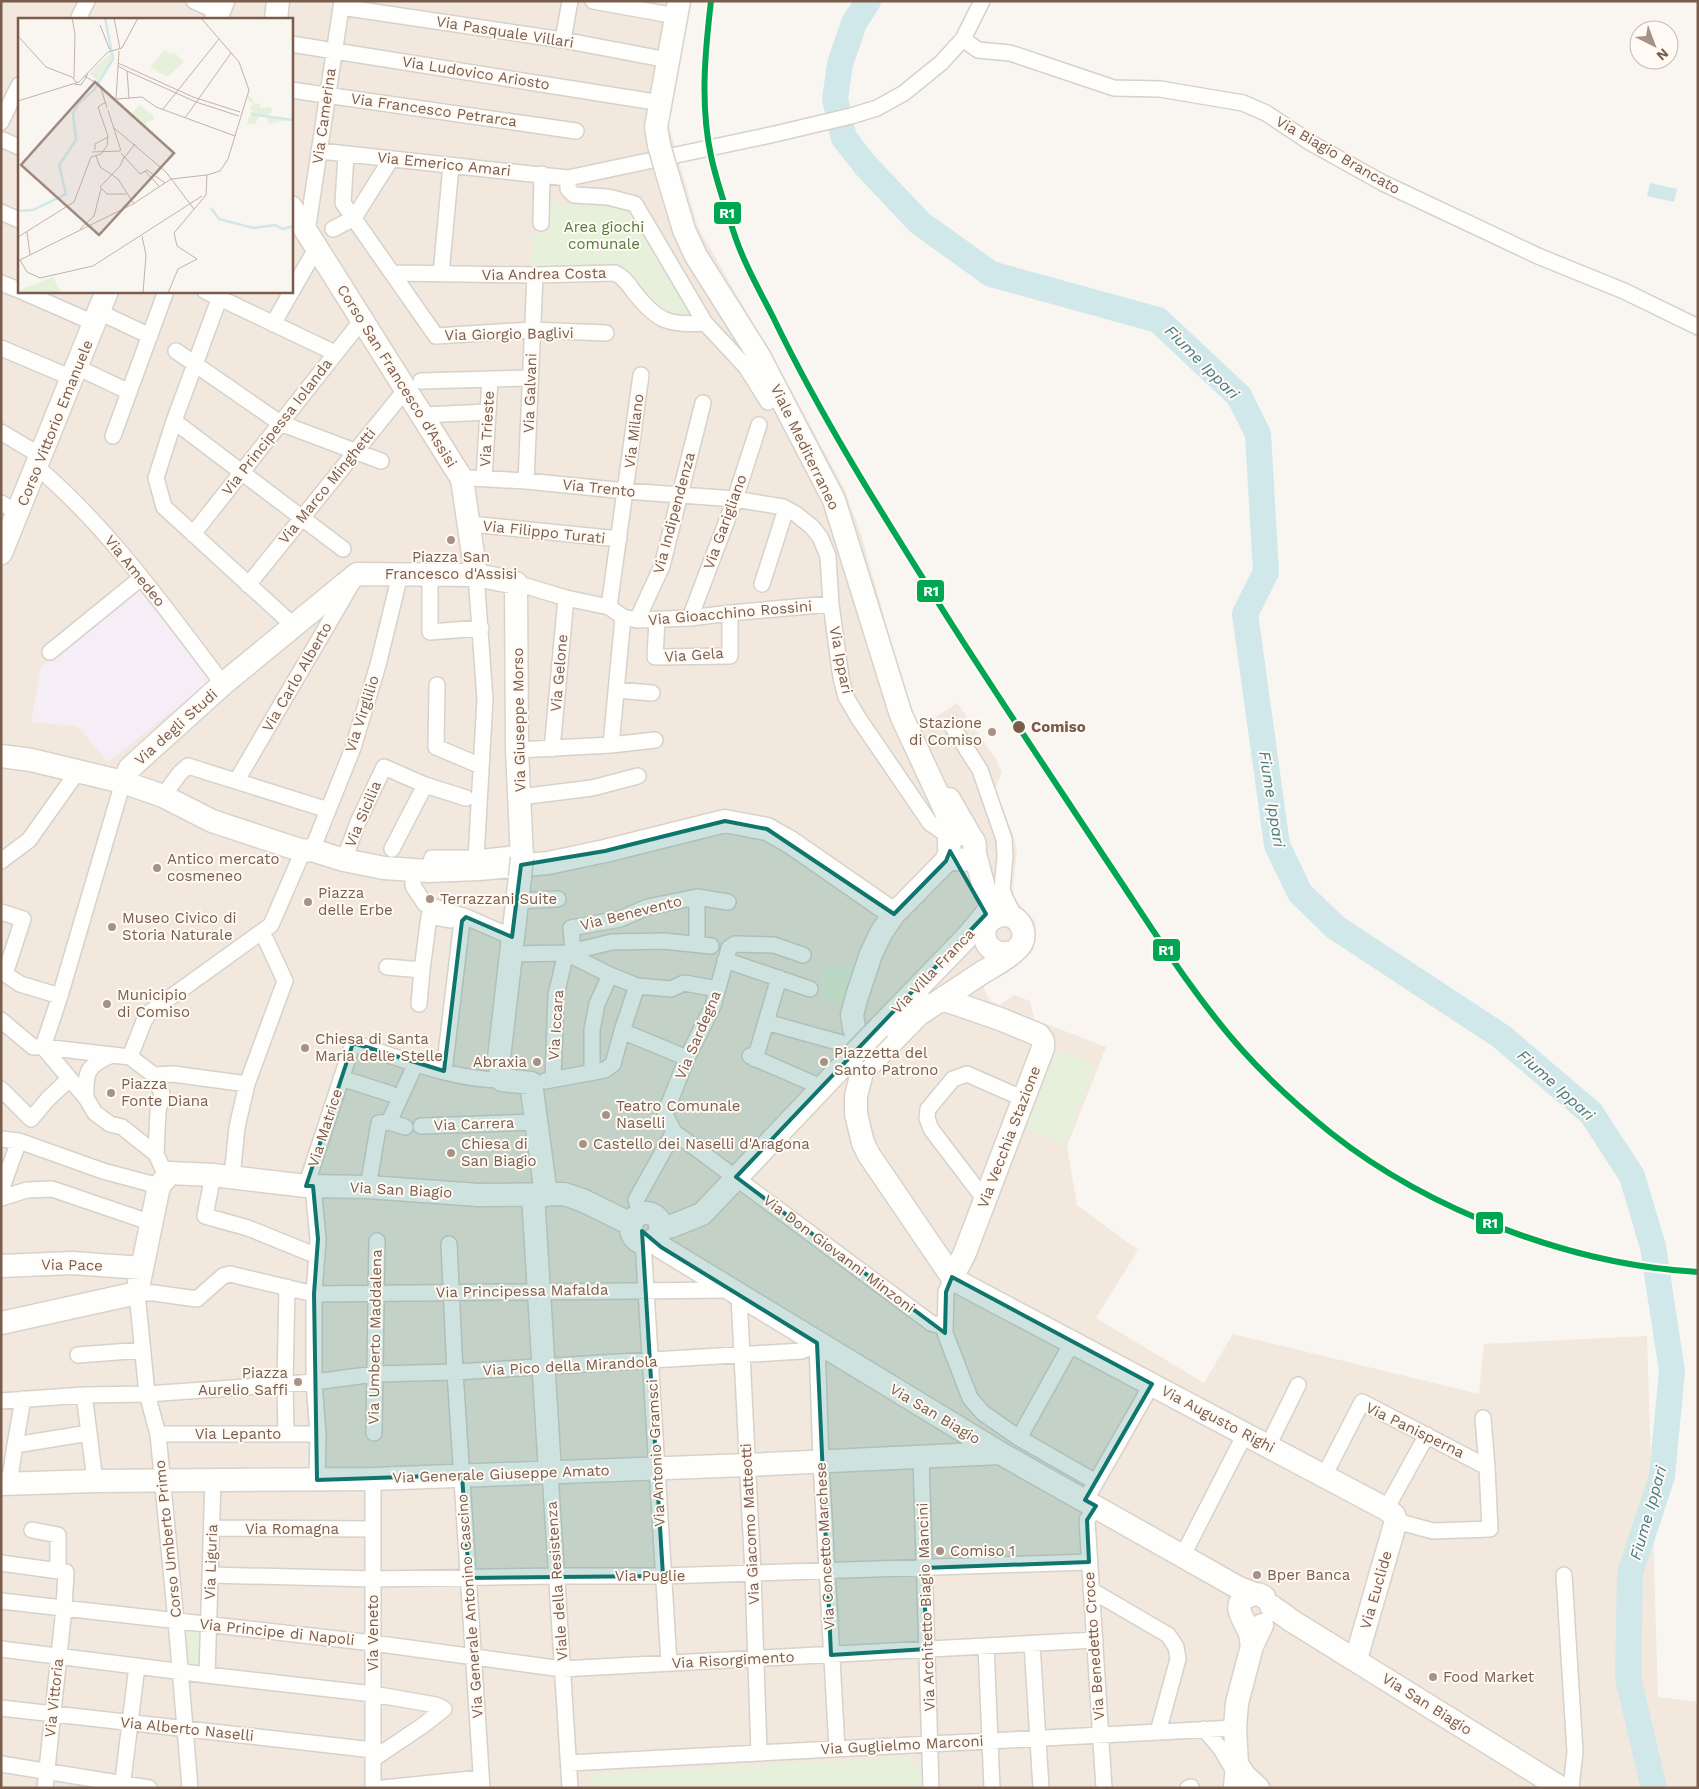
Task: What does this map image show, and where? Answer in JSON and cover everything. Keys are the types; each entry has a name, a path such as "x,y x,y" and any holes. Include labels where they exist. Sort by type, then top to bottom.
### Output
{"street":[{"path":"78,18 87,1"},
{"path":"194,1 219,11"},
{"path":"276,18 278,1"},
{"path":"564,40 570,1"},
{"path":"593,1 678,8"},
{"path":"768,402 752,362 705,323 635,204 608,197 574,195 568,189 568,178 775,134 877,108 904,93 941,63 963,39 982,1"},
{"name":"Via Pasquale Villari","path":"342,4 564,40 668,60"},
{"name":"Via Camerina","path":"312,240 320,152 342,4"},
{"name":"Viale Mediterraneo","path":"678,8 656,127 662,156 684,230 752,362 834,500 892,690 908,732 927,770"},
{"name":"Via Biagio Brancato","path":"963,39 978,50 1010,53 1114,88 1160,89 1243,103 1266,113 1311,143 1384,184 1538,256 1624,291 1698,327"},
{"name":"Via Ludovico Ariosto","path":"292,44 661,103"},
{"path":"1,122 18,90"},
{"name":"Via Francesco Petrarca","path":"292,90 576,131"},
{"path":"3,140 18,147"},
{"name":"Via Emerico Amari","path":"320,152 568,178"},
{"name":"Via Giorgio Baglivi","path":"346,154 343,203 436,336 532,330 606,333"},
{"path":"333,229 354,218 391,159"},
{"path":"441,274 451,166"},
{"path":"541,223 542,174"},
{"name":"Corso San Francesco d'Assisi","path":"292,209 362,320 414,385 423,415 473,479 470,524 475,573"},
{"path":"1,212 18,220"},
{"path":"292,282 312,240"},
{"name":"Via Andrea Costa","path":"393,273 535,275 615,273 622,276 648,309 656,315 670,322 683,325 705,323"},
{"name":"Via Galvani","path":"526,481 535,275"},
{"path":"1,283 18,290"},
{"path":"25,292 100,309 150,336"},
{"path":"113,436 166,292"},
{"path":"272,324 287,292"},
{"path":"294,626 164,507 156,478 195,364 215,293 272,324 335,353"},
{"name":"Corso Vittorio Emanuele","path":"1,553 10,508 39,461 100,309"},
{"name":"Via Principessa Iolanda","path":"193,534 362,320"},
{"path":"1,348 129,392"},
{"path":"176,351 280,423 381,461"},
{"name":"Via Milano","path":"610,607 641,375"},
{"path":"414,385 530,378"},
{"name":"Via Trieste","path":"473,479 488,412 490,379"},
{"name":"Via Marco Minghetti","path":"248,585 355,451 414,385"},
{"name":"Via Indipendenza","path":"611,745 616,690 630,619 662,566 703,403"},
{"path":"423,415 488,412"},
{"path":"174,421 343,549"},
{"name":"Via Garigliano","path":"690,618 735,499 759,425"},
{"name":"Via Amedeo","path":"1,432 39,461 90,515 223,684"},
{"name":"Via Trento","path":"473,479 526,481 735,499"},
{"name":"Via Ippari","path":"735,499 783,507 812,527 820,536 828,556 831,604 841,678 846,697 859,719 953,838 996,917 1021,924 1024,932 1023,940 1019,947 1012,952"},
{"path":"762,584 786,509"},
{"name":"Via Filippo Turati","path":"470,524 619,539"},
{"path":"357,574 430,576 475,573 566,598 610,607 630,619"},
{"path":"475,573 481,628 485,699 476,858"},
{"name":"Via degli Studi","path":"38,1047 58,1001 123,782 130,768 223,684 357,574"},
{"name":"Via Carlo Alberto","path":"237,780 357,574"},
{"name":"Via Virglilio","path":"308,850 328,810 356,739 378,664 400,575"},
{"path":"430,576 430,632 481,628"},
{"path":"50,652 141,578"},
{"name":"Via Giuseppe Morso","path":"501,1074 499,1058 521,863 517,750 516,583"},
{"name":"Via Gelone","path":"552,749 566,598"},
{"name":"Via Gioacchino Rossini","path":"630,619 690,618 831,604"},
{"name":"Via Gela","path":"656,620 655,658 730,656 730,613"},
{"path":"437,685 436,747 481,766"},
{"path":"616,690 652,693"},
{"path":"918,1015 984,953 996,917 1005,856 1004,839 980,770 952,726"},
{"path":"517,750 611,745 655,740"},
{"path":"1,756 31,760 123,782 162,796 212,820 308,850 384,868 421,871 479,869 548,863 725,822 767,829 894,914"},
{"path":"162,796 188,766 328,810"},
{"name":"Via Sicilia","path":"344,860 358,822 384,767 425,785 466,798"},
{"path":"927,770 953,838"},
{"path":"766,1022 857,1055 863,1055 854,1028 852,1015 871,954 881,933 894,914 946,861 953,838 952,802 927,770"},
{"path":"1,861 29,840 78,771"},
{"path":"520,797 592,788 638,776"},
{"path":"392,849 425,785"},
{"path":"130,1057 141,1028 150,1012 175,992 271,925 308,850"},
{"path":"521,863 476,858 432,858 421,871 413,886 425,904 464,919 511,945 570,952 612,942 664,941 717,949 779,978 810,989"},
{"path":"697,897 728,902"},
{"name":"Via Benevento","path":"570,952 571,928 620,919 648,907 697,897 717,949"},
{"path":"517,901 558,899"},
{"path":"1,912 23,919 3,973 20,984 58,1001"},
{"path":"419,1004 428,916 464,919"},
{"path":"996,917 999,954 1012,952"},
{"name":"Via Villa Franca","path":"857,1055 879,1028 967,937 996,917"},
{"path":"444,1071 464,919"},
{"path":"266,940 285,981 247,1084 237,1127 222,1176 205,1216 248,1228 317,1256"},
{"path":"717,949 735,944 774,945 803,955"},
{"name":"Via Sardegna","path":"674,1132 665,1114 687,1058 713,1006 718,989 717,949"},
{"path":"570,952 610,976 637,986 670,989 684,983 718,989"},
{"name":"Via Iccara","path":"553,1074 556,995 570,952"},
{"path":"646,1229 672,1226 702,1214 821,1087 857,1055 1012,952"},
{"path":"387,967 422,970"},
{"path":"980,974 975,994 985,1008 1000,1019"},
{"path":"596,1068 592,1030 597,1004 610,976"},
{"path":"779,978 753,1057 821,1087"},
{"path":"389,1122 416,1063 479,1078 501,1074 531,1084 553,1074 613,1064 637,986"},
{"path":"942,999 1000,1019"},
{"name":"Via Vecchia Stazione","path":"952,1276 964,1255 1044,1048 1043,1041 1039,1035 1000,1019"},
{"path":"1,1020 38,1047 86,1098 95,1113 110,1124 122,1127 156,1154"},
{"path":"622,1031 687,1058"},
{"name":"Via Matrice","path":"310,1186 341,1078 354,1043 416,1063"},
{"path":"1,1323 137,1293 163,1181 156,1154 158,1111 162,1094 154,1075 130,1057 38,1047"},
{"path":"86,1098 85,1079 90,1067 99,1060 112,1055"},
{"path":"857,1055 856,1114 863,1143 869,1155 952,1276 946,1292 945,1334 970,1398 983,1413 1019,1438 1092,1496"},
{"path":"154,1075 173,1074 247,1084"},
{"path":"985,1200 931,1130 927,1118 928,1109 953,1079 967,1074 1024,1099"},
{"path":"341,1078 391,1094"},
{"path":"1,1089 31,1119 69,1079"},
{"name":"Viale della Resistenza","path":"531,1084 532,1122 540,1195 539,1291 543,1367 570,1788"},
{"path":"368,1187 379,1122 389,1122 405,1127"},
{"name":"Via Carrera","path":"421,1126 532,1122"},
{"path":"674,1132 736,1177"},
{"name":"Via Antonio Gramsci","path":"669,1663 646,1289 646,1229 636,1200 674,1132"},
{"path":"1,1139 19,1141 102,1171 163,1181"},
{"path":"1,1190 19,1141"},
{"name":"Via San Biagio","path":"163,1181 170,1173 179,1172 310,1186 368,1187 479,1195 564,1194 582,1200 646,1229 661,1247 1000,1453 1092,1496 1183,1555 1239,1588 1257,1613 1292,1621 1561,1788"},
{"name":"Via Don Giovanni Minzoni","path":"736,1177 931,1322 937,1325 945,1321"},
{"path":"310,1186 318,1240 314,1294 318,1381 317,1480"},
{"path":"1,1198 27,1190 52,1189 152,1223"},
{"name":"Via Umberto Maddalena","path":"374,1433 377,1241"},
{"name":"Via Generale Antonino Cascino","path":"448,1244 454,1372 482,1783"},
{"name":"Via Pace","path":"1,1266 72,1263 142,1268"},
{"name":"Via Principessa Mafalda","path":"137,1293 154,1293 197,1299 223,1276 230,1274 314,1294 646,1289 735,1293"},
{"name":"Via Augusto Righi","path":"952,1276 962,1284 1324,1476 1391,1515 1433,1531 1490,1529 1487,1467"},
{"path":"286,1434 280,1384 287,1287"},
{"name":"Corso Umberto Primo","path":"137,1293 147,1394 158,1434 190,1788"},
{"name":"Via Giacomo Matteotti","path":"735,1293 742,1354 753,1574 759,1753"},
{"path":"1019,1438 1073,1342"},
{"name":"Via Pico della Mirandola","path":"1,1401 84,1395 147,1394 318,1381 375,1374 651,1362 802,1351 817,1343"},
{"name":"Via Concetto Marchese","path":"817,1343 826,1571 837,1749"},
{"path":"78,1355 143,1350"},
{"name":"Via Benedetto Croce","path":"1104,1788 1087,1520 1092,1496 1152,1384"},
{"path":"1268,1446 1298,1385"},
{"path":"84,1395 95,1480"},
{"path":"5,1484 15,1445 23,1400"},
{"name":"Via Panisperna","path":"1324,1476 1362,1402 1487,1467"},
{"path":"1483,1418 1487,1467"},
{"path":"926,1456 939,1448 945,1436 946,1420"},
{"path":"15,1445 88,1433"},
{"name":"Via Lepanto","path":"158,1434 318,1434"},
{"path":"1183,1555 1245,1434"},
{"name":"Via Euclide","path":"1356,1659 1391,1515 1427,1435"},
{"name":"Via Generale Giuseppe Amato","path":"5,1484 95,1480 373,1479 657,1469 1000,1453"},
{"name":"Via Architetto Biagio Mancini","path":"926,1456 923,1568 931,1788"},
{"name":"Via Veneto","path":"373,1479 373,1788"},
{"name":"Via Liguria","path":"207,1675 213,1480"},
{"name":"Via Romagna","path":"212,1528 373,1529"},
{"path":"1,1563 58,1571 58,1534 32,1530"},
{"name":"Via Puglie","path":"210,1575 373,1579 663,1576 1089,1562"},
{"name":"Via Vittoria","path":"45,1788 64,1608 66,1572 58,1571"},
{"path":"1564,1575 1575,1752 1571,1788"},
{"path":"1091,1590 1168,1635 1176,1647 1178,1659 1158,1732"},
{"name":"Via Principe di Napoli","path":"1,1601 373,1643"},
{"path":"1238,1778 1235,1728 1237,1703 1252,1646 1257,1613"},
{"name":"Via Risorgimento","path":"373,1643 562,1669 1095,1640"},
{"path":"1032,1644 1041,1788"},
{"path":"986,1646 992,1788"},
{"path":"1,1649 374,1694 436,1705 444,1709 422,1726 373,1754"},
{"path":"122,1786 137,1666"},
{"name":"Via Alberto Naselli","path":"1,1708 184,1729 373,1754"},
{"name":"Via Guglielmo Marconi","path":"569,1763 1235,1728"},
{"path":"1204,1729 1221,1749 1238,1778"},
{"path":"1,1764 46,1772 80,1782 149,1788"},
{"path":"1238,1778 1245,1776 1258,1788"},
{"path":"383,1788 482,1783"}],"highlighted area":[{"path":"725,821 767,829 894,914 946,861 950,851 986,914 736,1177 945,1333 946,1292 952,1277 1152,1384 1085,1500 1096,1506 1087,1520 1089,1562 923,1568 927,1649 831,1655 817,1343 661,1247 642,1231 663,1576 469,1578 462,1475 317,1480 314,1294 318,1239 313,1186 306,1186 353,1043 444,1071 462,921 466,917 512,937 521,865 605,851"}],"shaded area":[{"path":"1,1 688,1 668,123 698,227 793,393 845,490 861,534 906,695 919,728 957,703 996,759 1002,772 995,791 1012,832 1017,850 1013,886 1014,896 1034,920 1036,930 1032,952 1026,958 988,981 984,987 986,994 991,1001 999,1005 1014,995 1030,1001 1034,1019 1106,1047 1067,1146 1077,1205 1138,1250 1096,1318 1204,1383 1233,1334 1479,1394 1484,1344 1647,1336 1658,1697 1698,1702 1698,1788 1,1788"},
{"path":"139,590 211,681 108,762 77,726 31,722 41,667"}],"green space":[{"name":"Area giochi comunale","path":"550,202 574,205 606,204 631,210 688,307 687,314 675,319 653,304 625,270 615,267 530,266 532,236 550,230"},
{"path":"859,964 847,1006 822,998 821,967"},
{"path":"1057,1050 1095,1065 1065,1144 1026,1129"},
{"path":"183,1629 203,1631 202,1668 186,1665"},
{"path":"908,1757 923,1772 924,1788 598,1788 588,1774"}],"water":[{"path":"1650,183 1677,189 1674,202 1647,196"}],"waterway":[{"name":"Fiume Ippari","path":"868,1 854,23 840,64 835,99 844,138 866,166 920,223 991,274 1158,320 1239,396 1258,434 1266,572 1245,614 1277,845 1300,893 1335,927 1502,1037 1591,1113 1632,1176 1653,1247 1672,1371 1662,1476 1630,1573 1628,1678 1654,1788"}],"transit line":[{"name":"R1","path":"711,1 705,78 708,137 713,166 722,198 740,249 753,278 813,395 904,548 970,653 1155,934 1206,1006 1253,1062 1297,1104 1331,1133 1370,1161 1412,1187 1504,1229 1553,1246 1601,1258 1650,1267 1698,1272"}],"place":[{"name":"Piazza San Francesco d'Assisi","path":"451,540"},
{"name":"Comiso","path":"1019,727"},
{"name":"Stazione di Comiso","path":"992,732"},
{"name":"Antico mercato cosmeneo","path":"157,868"},
{"name":"Terrazzani Suite","path":"430,899"},
{"name":"Piazza delle Erbe","path":"308,902"},
{"name":"Museo Civico di Storia Naturale","path":"112,927"},
{"name":"Municipio di Comiso","path":"107,1004"},
{"name":"Chiesa di Santa Maria delle Stelle","path":"305,1048"},
{"name":"Abraxia","path":"537,1062"},
{"name":"Piazzetta del Santo Patrono","path":"824,1062"},
{"name":"Piazza Fonte Diana","path":"111,1093"},
{"name":"Teatro Comunale Naselli","path":"606,1115"},
{"name":"Castello dei Naselli d'Aragona","path":"583,1144"},
{"name":"Chiesa di San Biagio","path":"451,1153"},
{"name":"Piazza Aurelio Saffi","path":"298,1382"},
{"name":"Comiso 1","path":"940,1551"},
{"name":"Bper Banca","path":"1257,1575"},
{"name":"Food Market","path":"1433,1677"}]}
